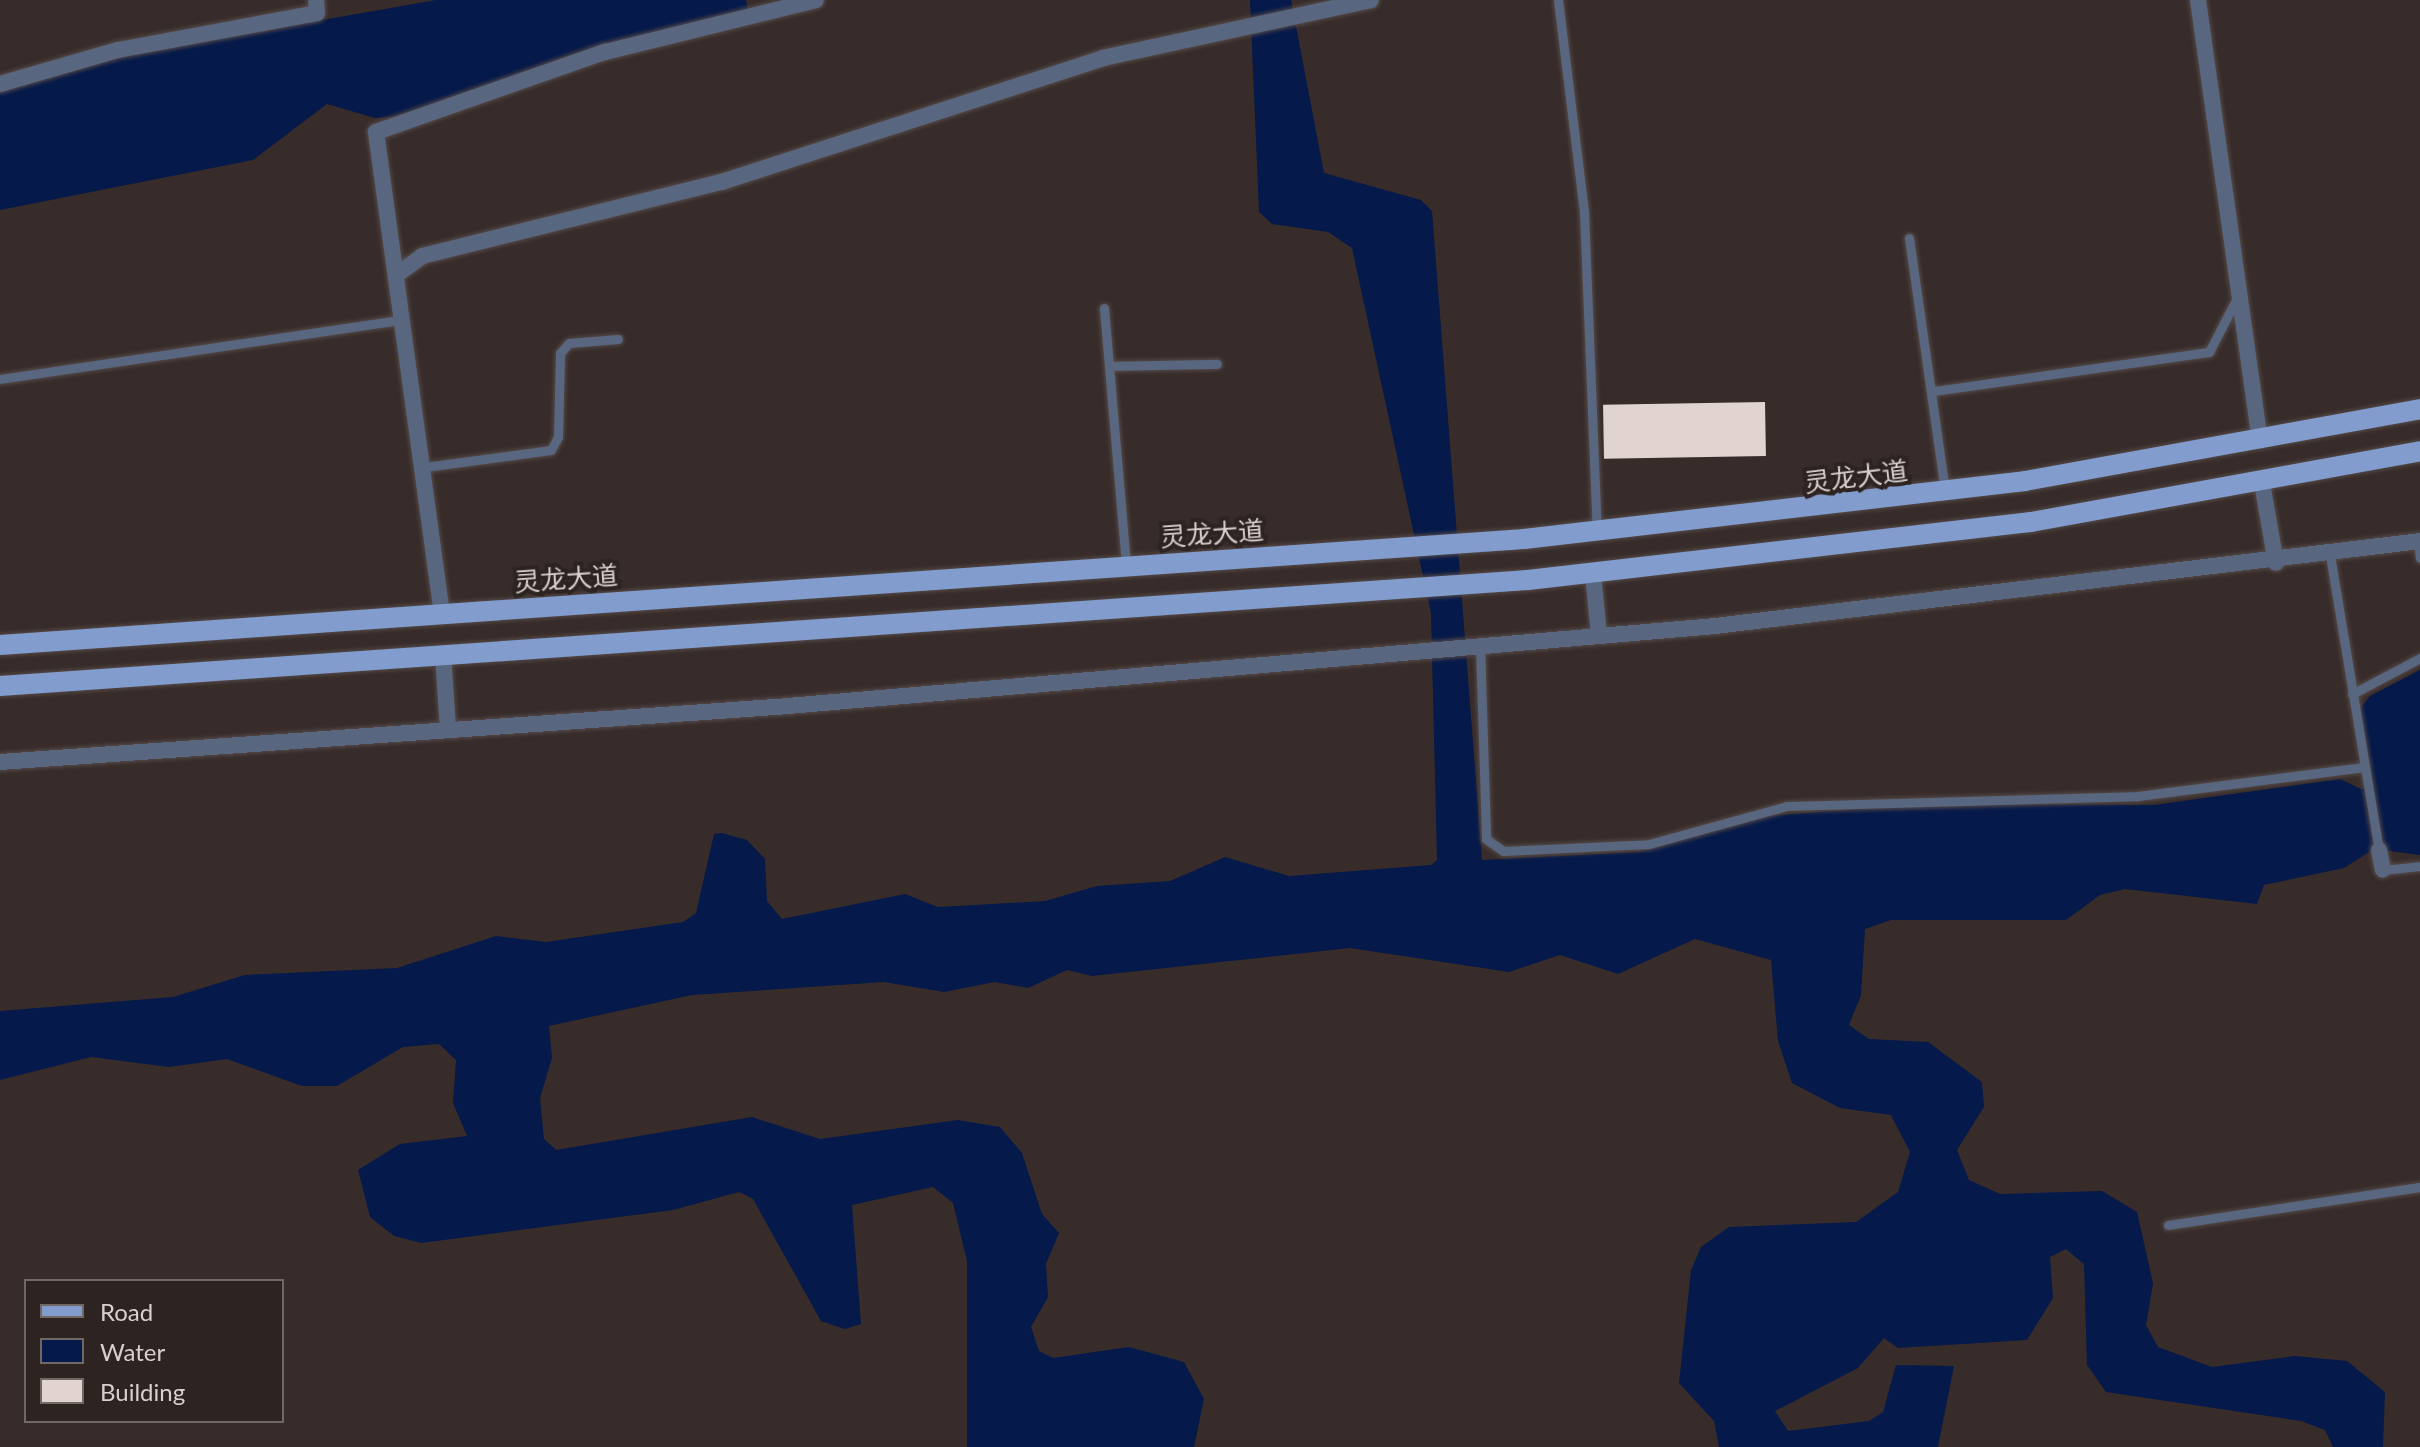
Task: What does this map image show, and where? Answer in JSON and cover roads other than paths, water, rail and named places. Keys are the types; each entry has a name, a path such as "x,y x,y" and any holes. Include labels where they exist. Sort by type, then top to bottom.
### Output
{"main road":[{"name":"灵龙大道","path":"0,645 1500,541 1945,492 2260,441 2420,409"},
{"path":"0,686 1593,574 1935,535 2262,483 2420,451"}],"street":[{"path":"0,84 118,50 317,13 316,0"},
{"path":"442,614 399,273 376,132 592,55 816,0"},
{"path":"399,273 422,256 708,185 1103,58 1302,11 1371,0"},
{"path":"2198,0 2260,441"},
{"path":"2262,483 2276,563"},
{"path":"0,762 448,729 1599,635 2419,547"},
{"path":"1593,574 1599,635"},
{"path":"443,655 448,729"},
{"path":"2379,850 2383,870"}],"lane":[{"path":"1558,0 1584,212 1597,531"},
{"path":"1909,238 1934,391 1945,492"},
{"path":"1934,391 2209,352 2239,295"},
{"path":"1104,308 1126,566"},
{"path":"0,379 405,319"},
{"path":"425,467 547,452 558,437 560,353 569,343 618,339"},
{"path":"1110,366 1217,364"},
{"path":"2330,555 2379,850"},
{"path":"1477,645 1486,839 1503,851 1649,844 1787,806 2138,796 2364,767"},
{"path":"2352,694 2420,658"},
{"path":"2383,870 2420,866"},
{"path":"2168,1225 2420,1187"}],"water":[{"path":"436,0 746,0 749,16 400,116 375,118 327,104 253,160 0,210 0,92 128,54"},
{"path":"1250,0 1291,0 1324,173 1421,200 1432,211 1482,860 1639,852 1765,816 1928,804 2154,805 2340,779 2361,789 2372,786 2360,709 2370,696 2420,670 2420,855 2374,849 2344,868 2264,885 2257,904 2125,889 2100,895 2066,920 1891,920 1865,929 1861,995 1849,1025 1869,1039 1928,1042 1982,1082 1984,1107 1957,1150 1969,1180 2000,1194 2102,1191 2137,1212 2153,1283 2146,1325 2158,1347 2212,1367 2295,1356 2347,1361 2385,1392 2383,1447 2333,1447 2325,1430 2301,1421 2106,1392 2087,1365 2084,1264 2066,1249 2050,1257 2053,1298 2027,1340 1898,1348 1884,1338 1858,1368 1775,1411 1788,1431 1869,1421 1883,1412 1896,1365 1954,1366 1938,1447 1719,1447 1714,1421 1679,1383 1691,1270 1701,1247 1729,1227 1856,1222 1898,1192 1910,1152 1891,1115 1840,1108 1792,1083 1778,1041 1771,960 1695,939 1618,974 1560,955 1509,972 1350,948 1092,976 1067,970 1028,988 995,982 944,992 884,982 692,995 549,1026 552,1058 540,1098 544,1139 556,1150 752,1117 820,1139 958,1120 1000,1127 1022,1153 1042,1214 1059,1233 1046,1264 1048,1297 1031,1327 1039,1351 1053,1358 1129,1347 1184,1362 1204,1399 1194,1447 967,1447 967,1261 953,1203 933,1187 852,1205 861,1324 845,1329 821,1321 753,1199 739,1192 673,1210 421,1243 394,1236 370,1217 358,1170 400,1144 467,1136 453,1103 456,1060 439,1044 403,1047 337,1086 302,1086 227,1059 169,1067 91,1057 0,1080 0,1011 173,997 245,975 397,968 496,936 546,942 683,922 696,913 714,834 722,833 747,840 765,859 767,901 782,919 905,894 938,907 1045,901 1097,886 1170,881 1225,857 1289,876 1431,865 1437,860 1431,613 1352,248 1328,232 1272,224 1259,212"}]}
